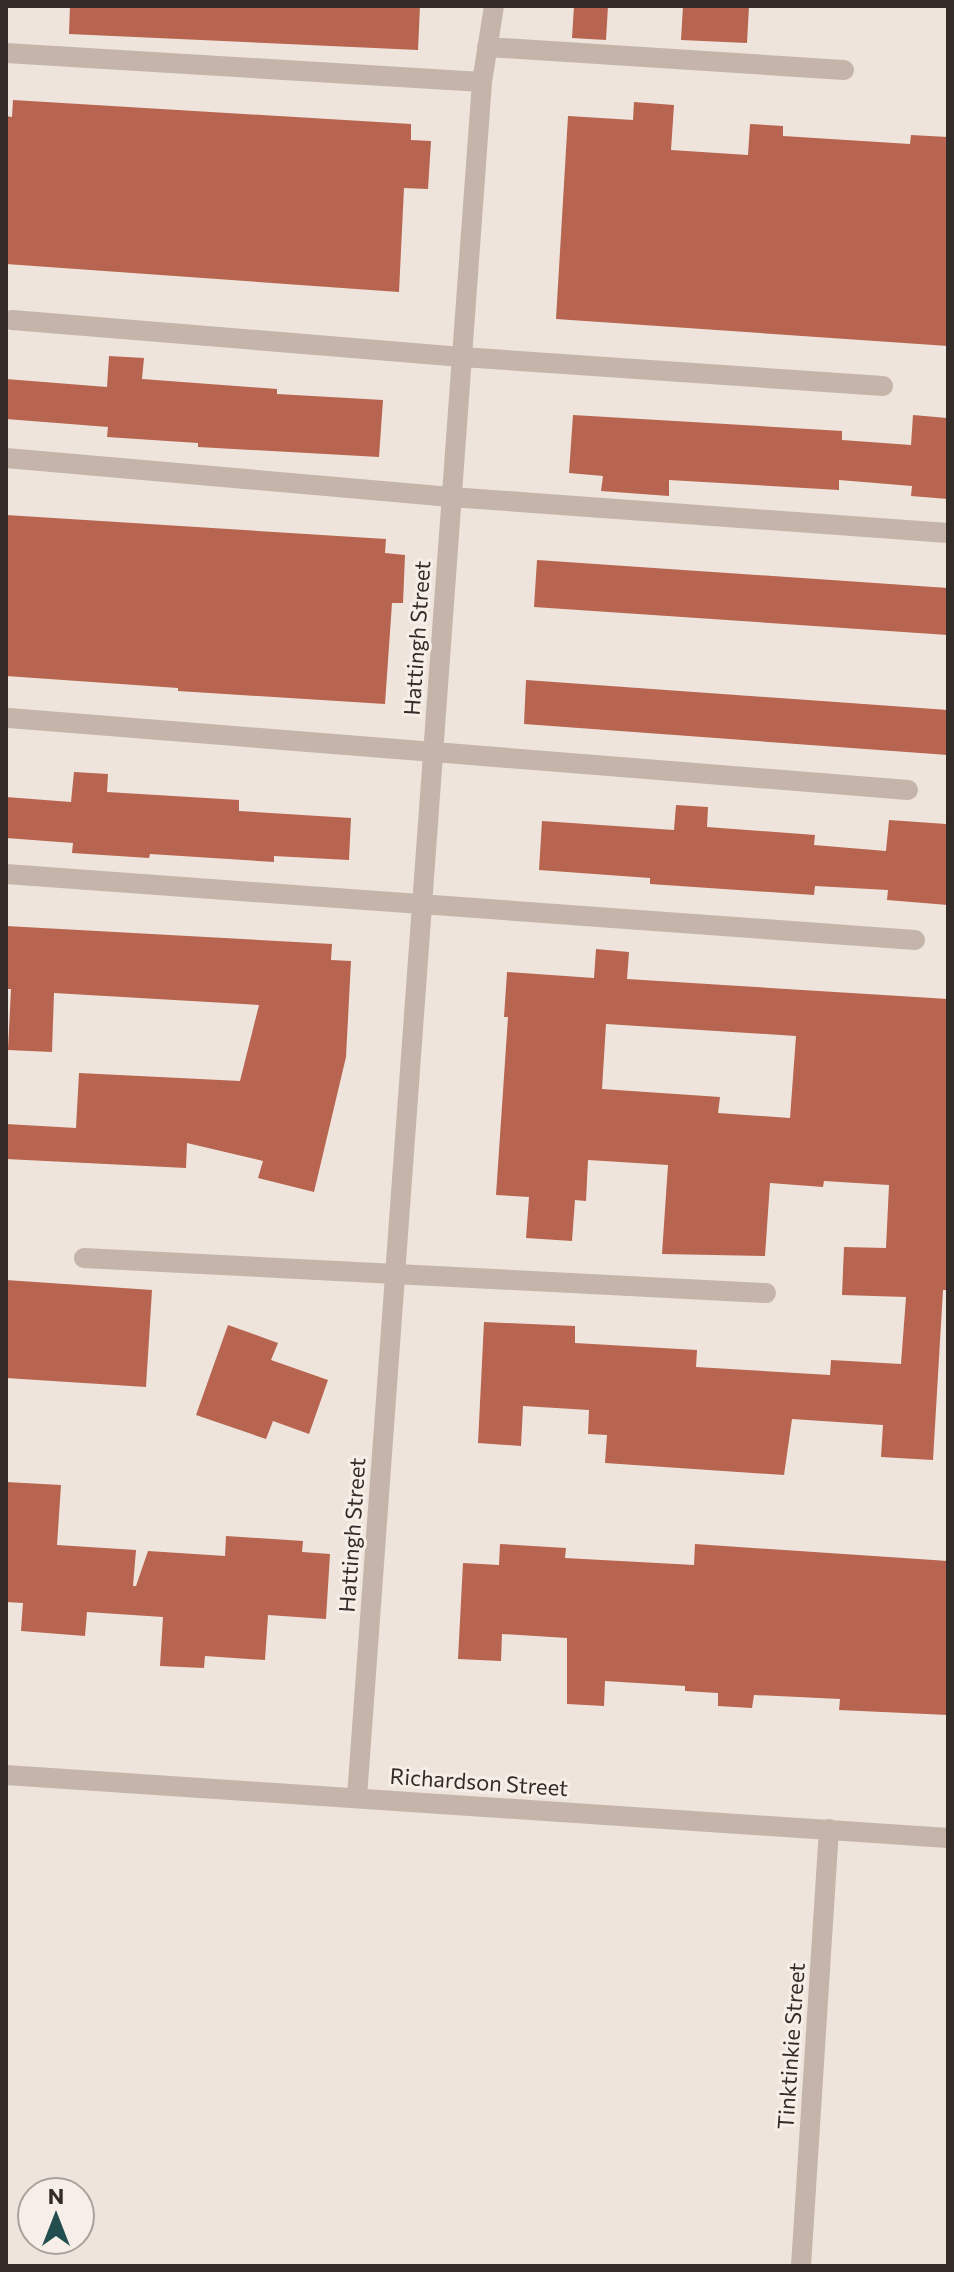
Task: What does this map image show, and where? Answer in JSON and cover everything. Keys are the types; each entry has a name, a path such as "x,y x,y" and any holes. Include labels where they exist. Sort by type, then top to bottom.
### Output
{"street":[{"name":"Hattingh Street","path":"357,1797 482,82 494,6"},
{"path":"487,47 844,70"},
{"path":"6,53 482,82"},
{"path":"12,320 462,357 883,386"},
{"path":"6,458 451,497 948,533"},
{"path":"9,718 433,755 908,790"},
{"path":"6,874 915,940"},
{"path":"84,1258 766,1293"},
{"name":"Richardson Street","path":"6,1775 948,1838"},
{"name":"Tinktinkie Street","path":"801,2266 829,1829"}],"building":[{"path":"70,6 420,6 418,50 69,34"},
{"path":"574,6 608,6 606,40 572,38"},
{"path":"683,6 749,6 747,43 681,40"},
{"path":"13,100 411,124 411,140 431,141 428,189 404,188 399,292 6,264 6,116 12,117"},
{"path":"634,102 674,105 671,150 748,155 750,124 783,126 783,136 910,144 911,135 948,137 948,346 556,319 568,116 633,120"},
{"path":"109,356 144,358 142,379 277,389 277,394 383,400 379,457 198,447 198,443 107,437 108,427 6,419 6,379 107,387"},
{"path":"573,415 842,431 842,440 911,445 913,415 947,418 948,499 911,496 912,486 839,480 839,490 669,480 669,496 601,491 603,476 569,473"},
{"path":"6,515 386,539 385,553 405,555 403,603 392,603 385,704 6,676"},
{"path":"537,560 948,588 948,635 534,607"},
{"path":"526,680 948,710 948,755 524,724"},
{"path":"74,772 108,774 107,792 239,800 239,811 351,818 349,860 274,856 274,862 150,854 149,858 72,853 73,843 6,838 6,797 71,802"},
{"path":"676,805 708,807 707,827 815,835 814,845 886,851 889,820 946,824 948,905 887,900 888,890 815,886 814,895 650,884 650,878 539,870 542,821 674,830"},
{"path":"6,926 332,944 331,960 351,961 346,1057 314,1192 258,1178 263,1161 187,1143 186,1168 6,1159 6,1124 76,1128 79,1073 240,1081 259,1005 54,993 52,1052 8,1050 11,989 6,989"},
{"path":"596,949 629,952 627,979 948,999 948,1290 943,1290 933,1460 881,1457 883,1425 792,1419 784,1475 605,1463 607,1435 588,1434 589,1410 523,1406 521,1446 478,1443 484,1322 575,1326 575,1343 697,1350 696,1367 830,1375 831,1360 901,1364 906,1297 842,1295 844,1247 886,1248 889,1185 824,1181 823,1187 770,1183 765,1256 662,1254 668,1165 588,1160 586,1201 575,1200 572,1241 526,1238 529,1197 496,1195 508,1017 504,1017 507,972 594,978","holes":["606,1024 796,1036 790,1118 718,1113 720,1097 602,1089"]},
{"path":"6,1280 152,1290 146,1387 6,1378"},
{"path":"228,1325 278,1343 271,1360 328,1380 309,1434 273,1421 266,1439 196,1415"},
{"path":"6,1482 61,1485 57,1545 136,1550 133,1586 136,1586 148,1551 225,1556 226,1536 303,1541 302,1552 330,1554 326,1619 268,1615 265,1660 205,1656 204,1668 160,1666 163,1617 87,1612 85,1636 21,1631 23,1603 6,1602"},
{"path":"500,1544 566,1548 565,1558 694,1565 695,1544 948,1561 948,1715 839,1710 840,1699 754,1695 752,1708 718,1706 718,1693 685,1691 685,1686 605,1681 604,1706 567,1704 567,1638 502,1634 501,1661 458,1659 463,1563 499,1565"}]}
